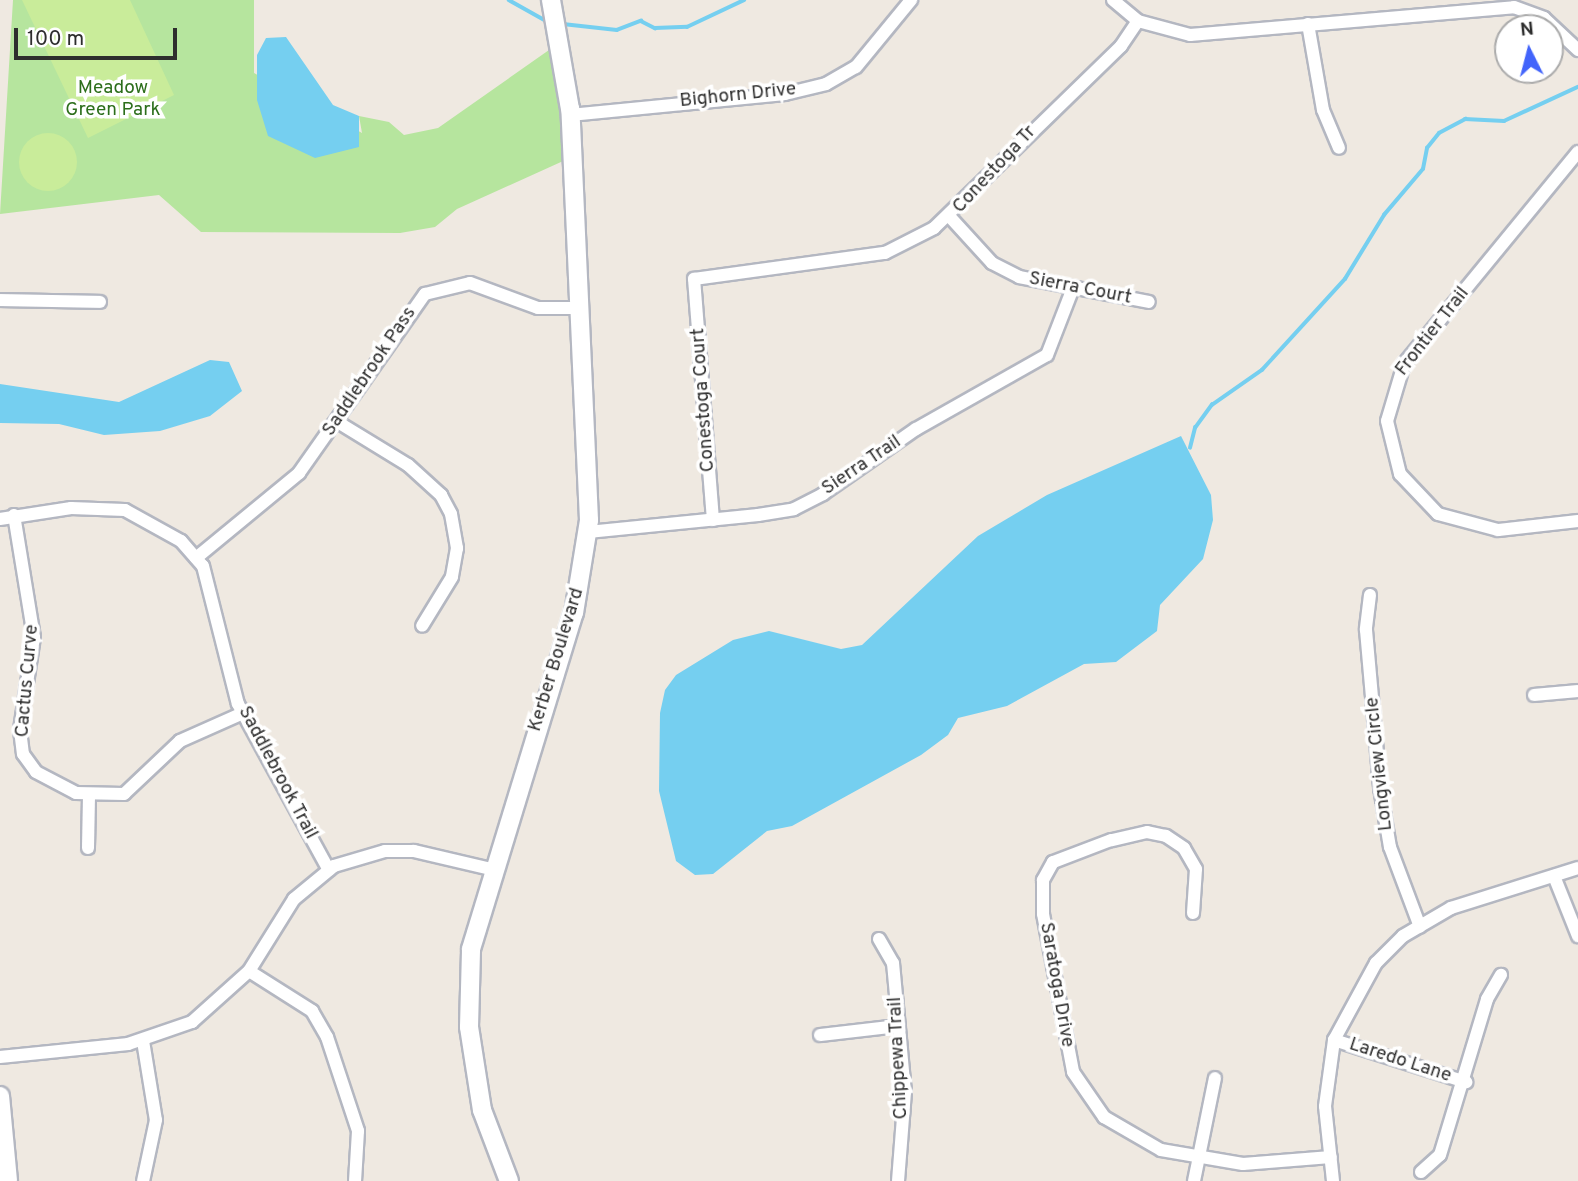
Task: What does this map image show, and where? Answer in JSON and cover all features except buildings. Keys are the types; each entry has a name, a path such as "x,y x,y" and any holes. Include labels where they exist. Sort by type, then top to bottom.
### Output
{"street":[{"name":"Kerber Boulevard","path":"509,1181 482,1110 469,1027 471,949 491,869 574,613 587,532 580,308 570,115 551,0"},
{"name":"Bighorn Drive","path":"570,115 785,94 826,84 856,67 911,0"},
{"path":"1113,0 1138,21 1190,35 1504,6 1544,18 1578,50"},
{"name":"Conestoga Tr","path":"694,279 886,253 950,218 1073,87 1121,46 1138,21"},
{"path":"1308,24 1323,110 1339,148"},
{"name":"Frontier Trail","path":"1578,152 1404,364 1387,421 1400,474 1438,514 1497,530 1578,521"},
{"name":"Sierra Court","path":"950,218 992,263 1019,277 1149,302"},
{"name":"Conestoga Court","path":"694,279 713,520"},
{"name":"Saddlebrook Pass","path":"196,558 299,473 425,294 470,283 538,308 580,308"},
{"name":"Sierra Trail","path":"587,532 794,509 916,429 1008,380 1047,355 1073,288"},
{"path":"0,300 100,302"},
{"path":"336,421 408,465 441,495 451,514 457,548 452,577 422,626"},
{"name":"Saddlebrook Trail","path":"0,519 14,515 125,510 181,541 196,558 217,610 243,713 329,870"},
{"name":"Cactus Curve","path":"14,515 34,637 20,730 23,754 51,783 89,796 124,794 180,741 243,713"},
{"name":"Longview Circle","path":"1370,595 1366,630 1382,800 1390,847 1420,927"},
{"path":"1534,695 1578,691"},
{"path":"88,848 89,796"},
{"name":"Saratoga Drive","path":"1193,913 1199,900 1193,862 1178,842 1156,833 1075,848 1060,855 1043,880 1063,1040 1073,1072 1104,1117 1161,1150 1243,1164 1331,1157"},
{"path":"0,1056 143,1041 192,1023 249,971 294,899 329,870 385,850 439,854 491,869"},
{"path":"1333,1181 1325,1106 1334,1040 1376,963 1420,927 1513,884 1578,868"},
{"path":"1554,876 1578,936"},
{"name":"Chippewa Trail","path":"879,939 893,963 905,1092 898,1181"},
{"path":"249,971 312,1011 327,1037 358,1131 355,1181"},
{"name":"Laredo Lane","path":"1421,1172 1440,1155 1465,1082 1487,999 1501,975"},
{"path":"820,1035 898,1026"},
{"name":"Laredo Lane","path":"1334,1040 1465,1082"},
{"path":"143,1041 156,1120 143,1181"},
{"path":"1195,1181 1215,1078"},
{"path":"0,1096 8,1181"}],"green space":[{"name":"Meadow Green Park","path":"13,0 254,0 254,73 362,133 359,116 389,122 404,135 438,128 559,43 572,157 457,209 435,227 400,233 201,232 159,195 0,214"},
{"path":"22,0 130,0 174,95 88,138"},
{"path":"42,133 54,133 69,141 77,156 77,168 69,183 54,191 42,191 27,183 19,168 19,156 27,141"}],"water":[{"path":"286,37 333,105 359,116 359,147 315,158 268,136 257,100 257,55 266,38"},
{"path":"210,360 229,362 242,391 210,416 160,431 104,435 59,424 0,423 0,384 119,402"},
{"path":"1181,436 1211,495 1213,520 1203,559 1160,605 1157,631 1116,662 1084,664 1007,706 958,718 948,735 921,755 792,826 767,831 713,874 695,875 676,861 659,791 660,713 665,690 676,675 733,640 769,631 841,649 862,645 978,536 1047,495"}],"waterway":[{"path":"509,0 548,22"},
{"path":"563,24 617,30 641,21 655,28 687,27 744,0"},
{"path":"1190,448 1195,428 1212,405 1262,370 1345,279 1384,215 1423,169 1427,148 1439,133 1465,119 1504,121 1578,87"}]}
